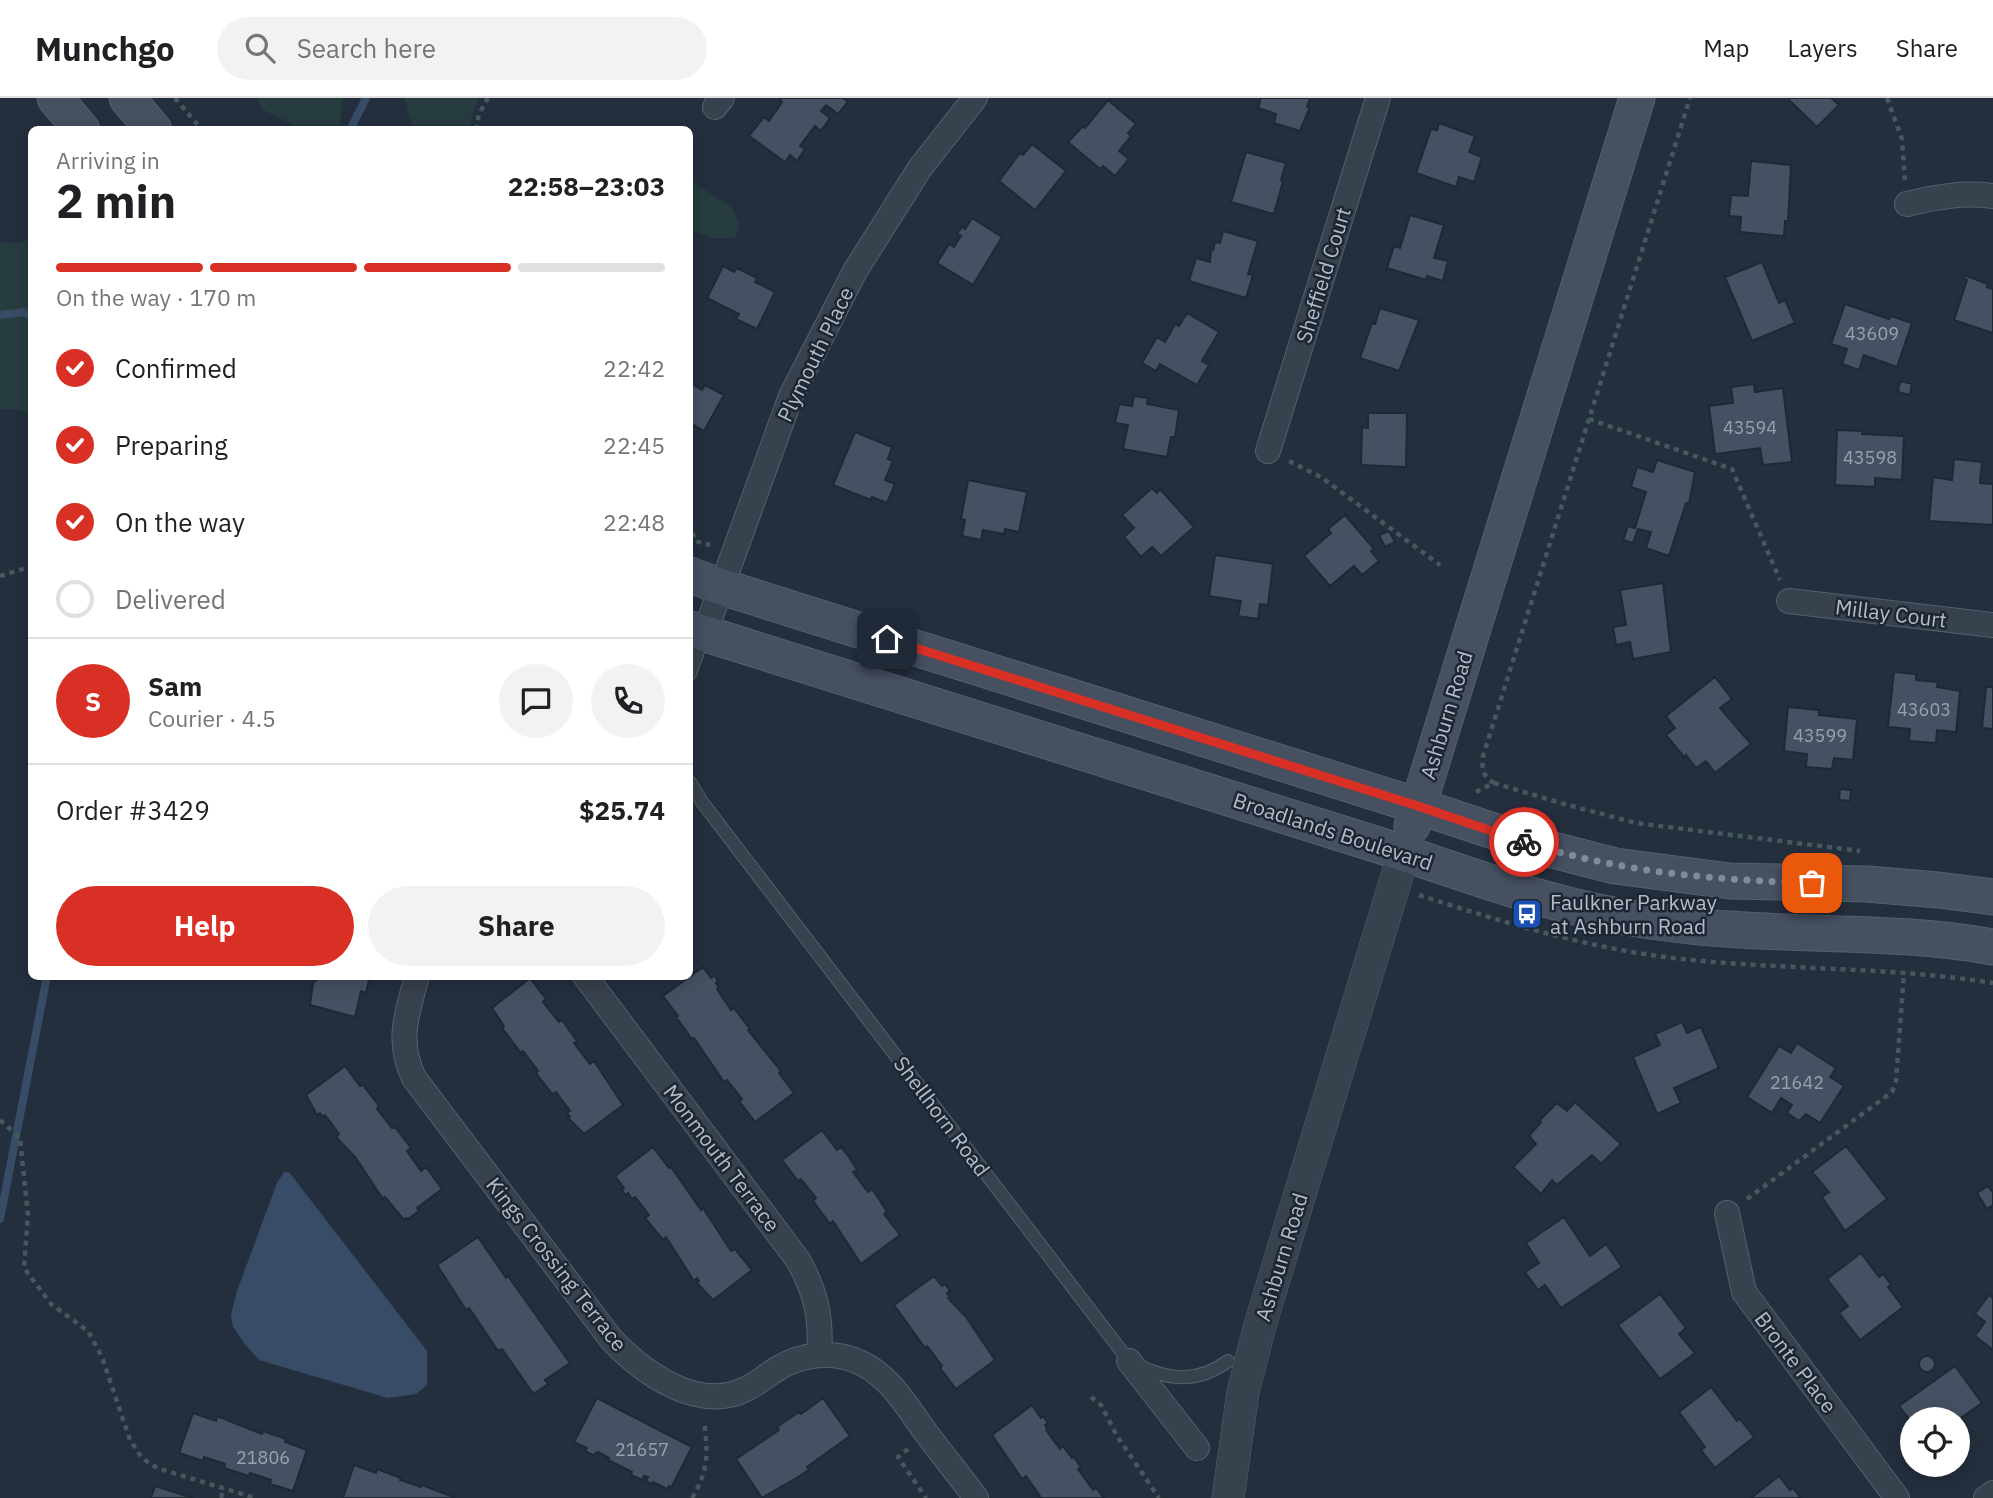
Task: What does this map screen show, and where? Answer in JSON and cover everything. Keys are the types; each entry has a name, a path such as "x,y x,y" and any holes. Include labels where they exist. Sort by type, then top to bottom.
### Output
{"main road":[{"path":"55,98 79,126"},
{"path":"127,98 151,126"},
{"name":"Ashburn Road","path":"1404,853 1637,98"},
{"path":"693,576 1545,848 1615,866 1730,881 1867,884 1993,897"},
{"name":"Broadlands Boulevard","path":"697,632 1404,853 1473,877 1614,915 1717,928 1913,937 1993,947"}],"street":[{"name":"Plymouth Place","path":"697,632 722,587 791,396 832,315 855,271 919,168 975,98"},
{"name":"Sheffield Court","path":"1268,451 1378,98"},
{"path":"1908,204 1941,196 1993,196"},
{"name":"Millay Court","path":"1789,601 1993,625"},
{"name":"Ashburn Road","path":"1229,1498 1243,1392 1260,1325 1404,853"},
{"name":"Kings Crossing Terrace","path":"416,980 403,1039 404,1053 414,1078 625,1354 642,1368 686,1392 720,1397 747,1389 791,1362 819,1355 840,1356 858,1361 889,1382 976,1498"},
{"name":"Monmouth Terrace","path":"589,980 798,1260 811,1283 818,1306 821,1330 819,1355"},
{"name":"Bronte Place","path":"1727,1213 1744,1292 1897,1498"},
{"name":"Shellhorn Road","path":"1129,1361 1197,1448"},
{"path":"1986,1498 1993,1493"}],"lane":[{"path":"693,656 697,632"},
{"name":"Shellhorn Road","path":"693,786 1129,1361"},
{"path":"1129,1361 1167,1377 1191,1378 1214,1372 1228,1361"}],"path":[{"path":"175,98 199,126"},
{"path":"477,126 479,114 488,98"},
{"path":"1690,98 1483,756 1482,769 1485,777 1494,783 1636,823 1863,851"},
{"path":"1887,98 1902,139 1908,204"},
{"path":"1589,419 1731,469 1789,601"},
{"path":"1268,451 1321,477 1440,565"},
{"path":"693,534 695,541 734,553"},
{"path":"0,576 28,567"},
{"path":"1476,792 1494,783"},
{"path":"1727,1213 1892,1093 1896,1081 1904,973"},
{"path":"0,1120 20,1138 29,1215 24,1268 51,1304 88,1331 102,1356 130,1440 142,1458 157,1468 255,1498"},
{"path":"1091,1397 1101,1405 1117,1436 1159,1498"},
{"path":"692,1498 707,1465 704,1416 714,1417"},
{"path":"911,1446 898,1457 926,1498"},
{"path":"221,1498 224,1488"}],"green space":[{"path":"258,98 343,98 339,126 295,126 262,109"},
{"path":"405,98 478,98 469,126 412,126"},
{"path":"693,182 732,208 740,226 735,238 711,238 693,231"},
{"path":"28,240 28,415 20,410 0,409 0,243 22,243"}],"water":[{"path":"284,1172 289,1172 427,1351 427,1385 416,1394 388,1398 259,1360 233,1327 231,1315 237,1291 277,1183"}],"building":[{"path":"779,98 843,98 848,102 838,114 826,105 821,111 830,118 821,131 815,126 800,146 805,149 797,161 790,155 785,162 749,136 764,117 769,121 782,102"},
{"path":"1261,98 1310,98 1307,107 1310,107 1300,131 1274,123 1276,114 1258,108"},
{"path":"1787,98 1831,98 1839,105 1817,127"},
{"path":"1108,100 1136,124 1128,133 1131,136 1119,151 1129,159 1115,176 1103,166 1100,169 1068,142 1083,126 1085,128"},
{"path":"1439,123 1475,136 1469,152 1482,157 1474,182 1459,177 1456,187 1416,173 1431,129 1437,130"},
{"path":"1032,144 1066,171 1035,210 999,181 1020,153 1023,155"},
{"path":"1246,152 1286,163 1274,214 1231,202"},
{"path":"1751,161 1791,165 1788,221 1785,221 1784,236 1740,232 1741,217 1729,216 1731,195 1748,196"},
{"path":"1410,215 1444,225 1434,258 1448,261 1443,281 1427,276 1426,280 1387,268 1394,246 1400,248"},
{"path":"972,218 1002,237 973,285 937,263 949,244 954,247 961,236 957,234 962,227 965,229"},
{"path":"1223,231 1258,241 1248,274 1253,275 1246,298 1189,281 1196,258 1210,262 1211,249 1213,250 1215,242 1220,243"},
{"path":"1762,262 1779,303 1785,300 1795,323 1752,341 1725,277"},
{"path":"723,266 734,272 737,268 757,278 755,282 775,292 757,329 736,319 739,314 707,298"},
{"path":"1964,275 1988,284 1987,287 1993,289 1993,333 1954,320 1967,280 1963,278"},
{"path":"1845,304 1889,319 1891,316 1912,323 1897,367 1864,355 1859,370 1842,364 1847,349 1831,344"},
{"path":"1380,308 1419,320 1399,371 1360,358"},
{"path":"1187,313 1219,332 1202,361 1209,365 1197,385 1160,364 1156,371 1142,363 1157,337 1165,342 1175,324 1179,326"},
{"path":"1900,381 1912,384 1910,395 1898,392"},
{"path":"1754,384 1755,392 1783,388 1792,462 1763,465 1760,448 1715,454 1709,406 1733,403 1731,387"},
{"path":"693,385 702,390 705,385 724,395 704,431 693,425"},
{"path":"1134,396 1148,398 1147,404 1179,410 1175,437 1171,437 1167,457 1123,449 1128,425 1115,423 1119,404 1132,406"},
{"path":"1368,413 1407,413 1406,467 1361,465 1362,427 1368,428"},
{"path":"1837,430 1904,436 1902,480 1875,478 1875,487 1835,485"},
{"path":"855,432 892,447 888,459 893,461 885,480 895,484 887,503 872,497 871,500 833,485"},
{"path":"1954,459 1982,462 1980,483 1993,484 1993,525 1929,521 1933,477 1952,480"},
{"path":"1657,460 1695,472 1689,504 1686,503 1669,556 1646,548 1651,532 1638,529 1633,543 1623,540 1628,526 1635,528 1646,492 1631,487 1637,467 1653,472"},
{"path":"968,480 1027,492 1019,532 1005,529 1004,534 983,530 981,540 962,536 965,520 961,519"},
{"path":"1152,488 1157,493 1160,489 1194,527 1161,556 1152,547 1141,557 1124,537 1134,528 1122,515"},
{"path":"1345,515 1374,549 1371,551 1379,561 1362,575 1354,566 1330,586 1304,556 1331,533 1328,529"},
{"path":"1389,531 1395,542 1385,547 1379,535"},
{"path":"1215,555 1273,564 1268,605 1260,604 1258,619 1238,616 1241,601 1209,596"},
{"path":"1663,583 1671,652 1633,659 1630,642 1616,645 1613,627 1626,625 1620,590"},
{"path":"1894,672 1916,674 1916,680 1938,682 1937,687 1960,691 1956,732 1937,730 1936,743 1909,741 1910,729 1888,727"},
{"path":"1715,677 1732,699 1720,708 1751,744 1715,773 1706,761 1696,768 1686,755 1684,757 1666,735 1675,728 1666,716"},
{"path":"1986,687 1993,687 1993,729 1982,728"},
{"path":"1788,707 1819,710 1819,715 1857,719 1853,760 1834,758 1832,769 1806,767 1807,754 1784,751"},
{"path":"1840,789 1851,790 1850,801 1839,800"},
{"path":"703,967 711,978 714,975 718,981 717,989 731,1010 734,1008 750,1029 748,1030 781,1071 779,1073 794,1093 755,1122 739,1101 742,1099 727,1080 724,1082 663,996 685,980 693,980 693,974"},
{"path":"316,980 369,980 366,993 361,991 355,1017 310,1005 313,983"},
{"path":"527,980 532,980 546,999 543,1002 559,1022 562,1020 577,1041 574,1043 590,1064 594,1061 623,1105 584,1134 568,1118 570,1117 567,1113 570,1111 556,1092 552,1094 523,1051 521,1053 502,1028 504,1026 492,1008"},
{"path":"1682,1022 1687,1033 1701,1027 1719,1068 1674,1088 1681,1103 1657,1114 1633,1057 1660,1045 1655,1034"},
{"path":"1797,1043 1836,1068 1830,1077 1844,1086 1820,1123 1806,1114 1799,1121 1787,1113 1792,1105 1781,1098 1772,1113 1747,1097 1779,1046 1791,1053"},
{"path":"345,1066 379,1106 377,1109 392,1128 395,1127 411,1148 407,1151 421,1171 426,1167 442,1189 417,1208 419,1211 408,1219 404,1220 385,1197 383,1199 355,1157 336,1137 339,1134 325,1115 317,1115 306,1095"},
{"path":"1575,1102 1621,1144 1601,1164 1592,1155 1557,1185 1552,1180 1541,1194 1513,1167 1536,1144 1529,1136 1541,1122 1539,1121 1557,1103 1567,1111"},
{"path":"822,1130 837,1150 841,1147 849,1157 857,1170 853,1172 868,1192 872,1189 887,1212 884,1214 900,1235 861,1264 833,1221 830,1224 813,1201 816,1198 782,1160"},
{"path":"1846,1146 1887,1199 1845,1231 1822,1197 1829,1192 1812,1172"},
{"path":"653,1147 669,1168 671,1167 701,1210 703,1208 731,1251 735,1249 752,1270 713,1300 697,1283 697,1278 694,1281 666,1237 663,1240 645,1218 649,1215 635,1197 632,1199 628,1193 625,1195 622,1190 624,1188 615,1176"},
{"path":"1988,1186 1993,1193 1993,1205 1987,1209 1977,1193"},
{"path":"1564,1217 1590,1256 1606,1244 1622,1267 1561,1308 1545,1285 1538,1290 1525,1272 1539,1263 1526,1243"},
{"path":"478,1237 570,1363 545,1380 548,1384 535,1393 502,1349 498,1351 469,1308 466,1310 437,1265"},
{"path":"1861,1253 1879,1277 1883,1274 1891,1284 1888,1287 1903,1307 1860,1340 1839,1313 1848,1306 1827,1279"},
{"path":"934,1276 942,1286 945,1284 950,1291 947,1293 950,1297 948,1298 966,1317 995,1360 956,1389 940,1368 942,1366 927,1346 925,1348 894,1305"},
{"path":"1660,1294 1686,1328 1679,1334 1695,1353 1660,1379 1618,1325"},
{"path":"1989,1295 1993,1295 1993,1350 1975,1336 1985,1322 1975,1314"},
{"path":"1927,1356 1933,1358 1933,1370 1927,1372 1921,1370 1919,1364 1921,1358"},
{"path":"1955,1366 1982,1403 1970,1412 1970,1407 1899,1406"},
{"path":"1711,1387 1737,1421 1740,1419 1754,1437 1715,1468 1701,1450 1705,1447 1679,1412"},
{"path":"597,1398 692,1447 671,1488 669,1486 667,1489 653,1482 651,1484 646,1481 648,1477 644,1476 642,1480 631,1475 632,1472 608,1460 609,1458 598,1452 593,1455 585,1451 587,1448 574,1442"},
{"path":"823,1398 850,1436 807,1467 809,1470 762,1498 736,1459 779,1430 777,1427"},
{"path":"1032,1405 1048,1423 1045,1425 1046,1430 1060,1449 1063,1446 1072,1458 1073,1456 1081,1467 1078,1469 1093,1490 1096,1488 1104,1498 1039,1498 1026,1476 1022,1479 992,1435"},
{"path":"193,1413 216,1421 217,1416 262,1434 263,1431 286,1439 285,1442 307,1450 293,1491 270,1484 271,1480 250,1473 249,1476 224,1468 225,1464 204,1457 203,1461 179,1453"},
{"path":"354,1465 376,1473 377,1469 401,1478 400,1480 456,1498 343,1498"},
{"path":"1779,1476 1790,1490 1793,1488 1801,1498 1751,1498"},
{"path":"155,1486 193,1498 151,1498"}],"waterway":[{"path":"352,126 366,98"},
{"path":"0,315 24,312 28,314"},
{"path":"0,1219 46,980"}],"way so far":[{"path":"1524,842 1615,866 1730,881 1812,883"}],"place":[{"name":"Faulkner Parkway at Ashburn Road","path":"1527,914"}],"route":[{"path":"887,639 1418,806 1524,842"}]}
